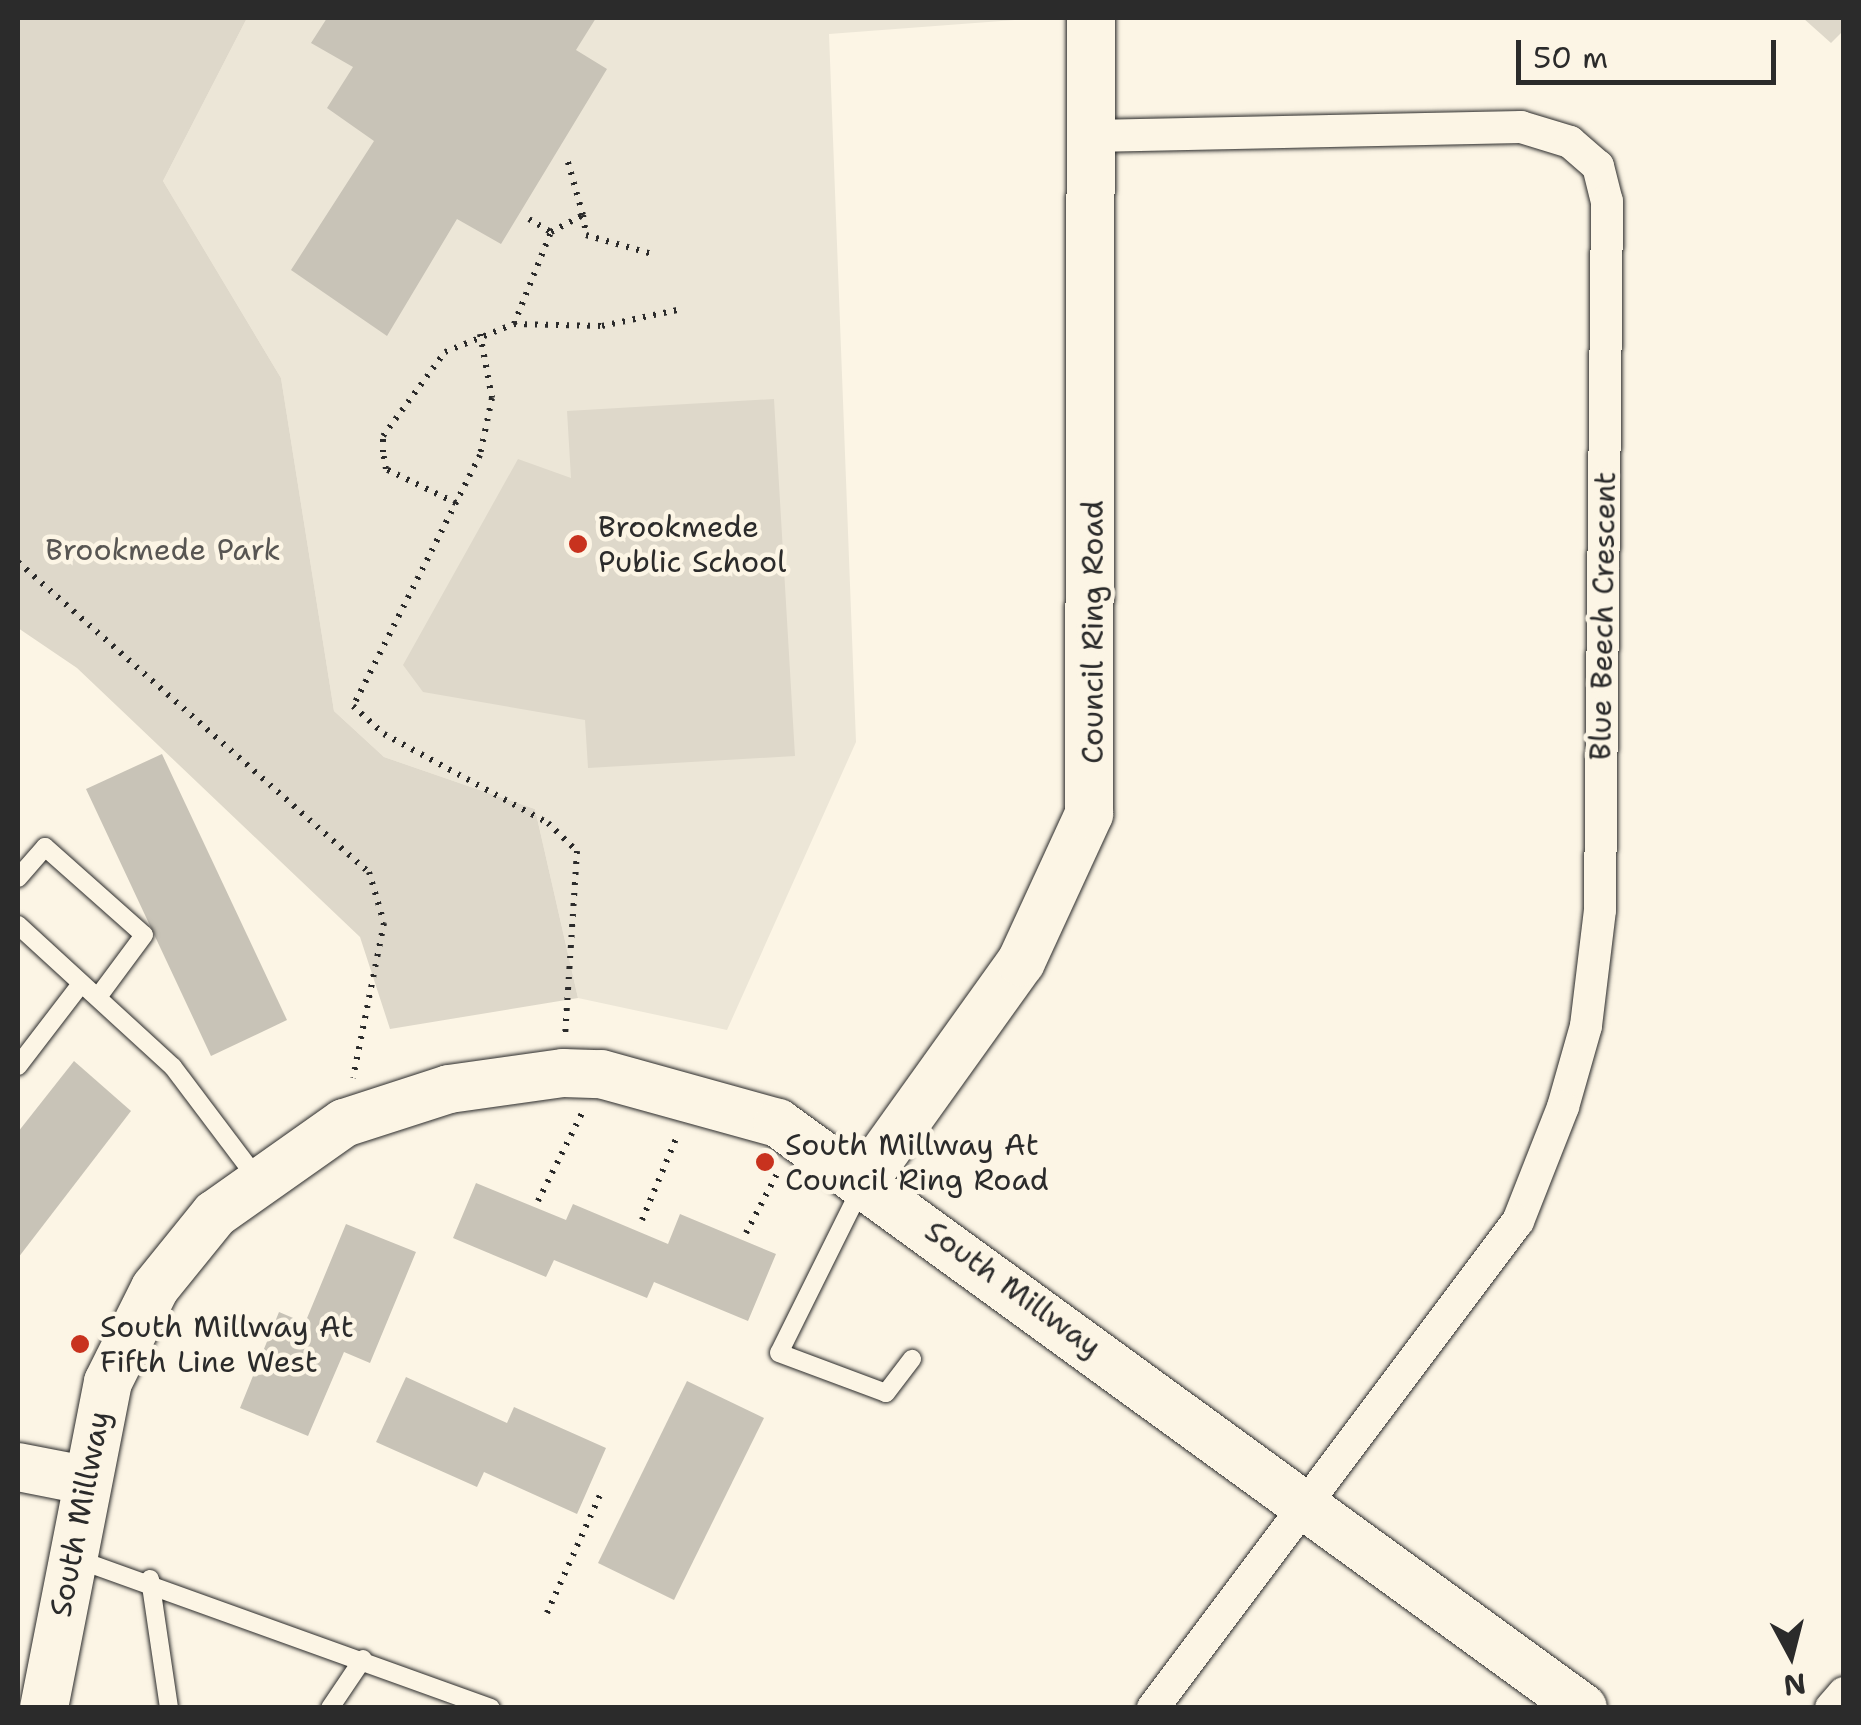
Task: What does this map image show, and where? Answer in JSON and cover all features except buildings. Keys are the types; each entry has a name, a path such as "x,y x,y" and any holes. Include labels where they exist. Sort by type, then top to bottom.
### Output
{"street":[{"name":"Council Ring Road","path":"864,1181 1021,962 1089,814 1091,18"},
{"name":"Blue Beech Crescent","path":"1092,136 1521,127 1570,142 1598,166 1607,201 1600,910 1586,1026 1518,1221 1153,1708"},
{"name":"South Millway","path":"44,1708 84,1480 128,1335 179,1258 256,1177 344,1123 449,1089 582,1074 694,1096 797,1136 1584,1708"},
{"path":"18,1467 84,1480"},
{"path":"1832,1708 1844,1693"}],"lane":[{"path":"18,878 45,847 144,936 98,997"},
{"path":"18,925 173,1068 256,1177"},
{"path":"18,1066 81,984"},
{"path":"864,1181 779,1353 886,1393 912,1359"},
{"path":"69,1557 150,1579 491,1708"},
{"path":"150,1579 169,1708"},
{"path":"330,1708 363,1659"}],"path":[{"path":"567,159 586,235 652,254"},
{"path":"514,324 551,232 583,215"},
{"path":"529,218 551,232"},
{"path":"456,503 386,468 383,436 445,352 480,334 514,324 602,326 677,310"},
{"path":"480,334 492,398 480,455 353,706 384,734 548,823 577,851 582,1074 538,1201"},
{"path":"18,562 370,872 384,923 344,1123"},
{"path":"642,1220 694,1096"},
{"path":"746,1233 797,1136"},
{"path":"547,1613 600,1495"}],"shaded area":[{"name":"Brookmede Public School","path":"247,18 1041,18 829,34 856,742 727,1030 578,998 535,809 384,757 334,711 281,378 163,181"}],"green space":[{"name":"Brookmede Park","path":"18,18 247,18 163,181 281,378 334,711 384,757 535,809 578,998 390,1029 360,937 77,668 18,628"},
{"path":"1803,18 1843,18 1843,31 1831,43"},
{"path":"774,399 795,756 588,768 585,720 423,692 403,665 518,459 571,478 567,411"}],"place":[{"name":"Brookmede Public School","path":"578,544"},
{"name":"South Millway At Council Ring Road","path":"765,1162"},
{"name":"South Millway At Fifth Line West","path":"80,1344"}]}
